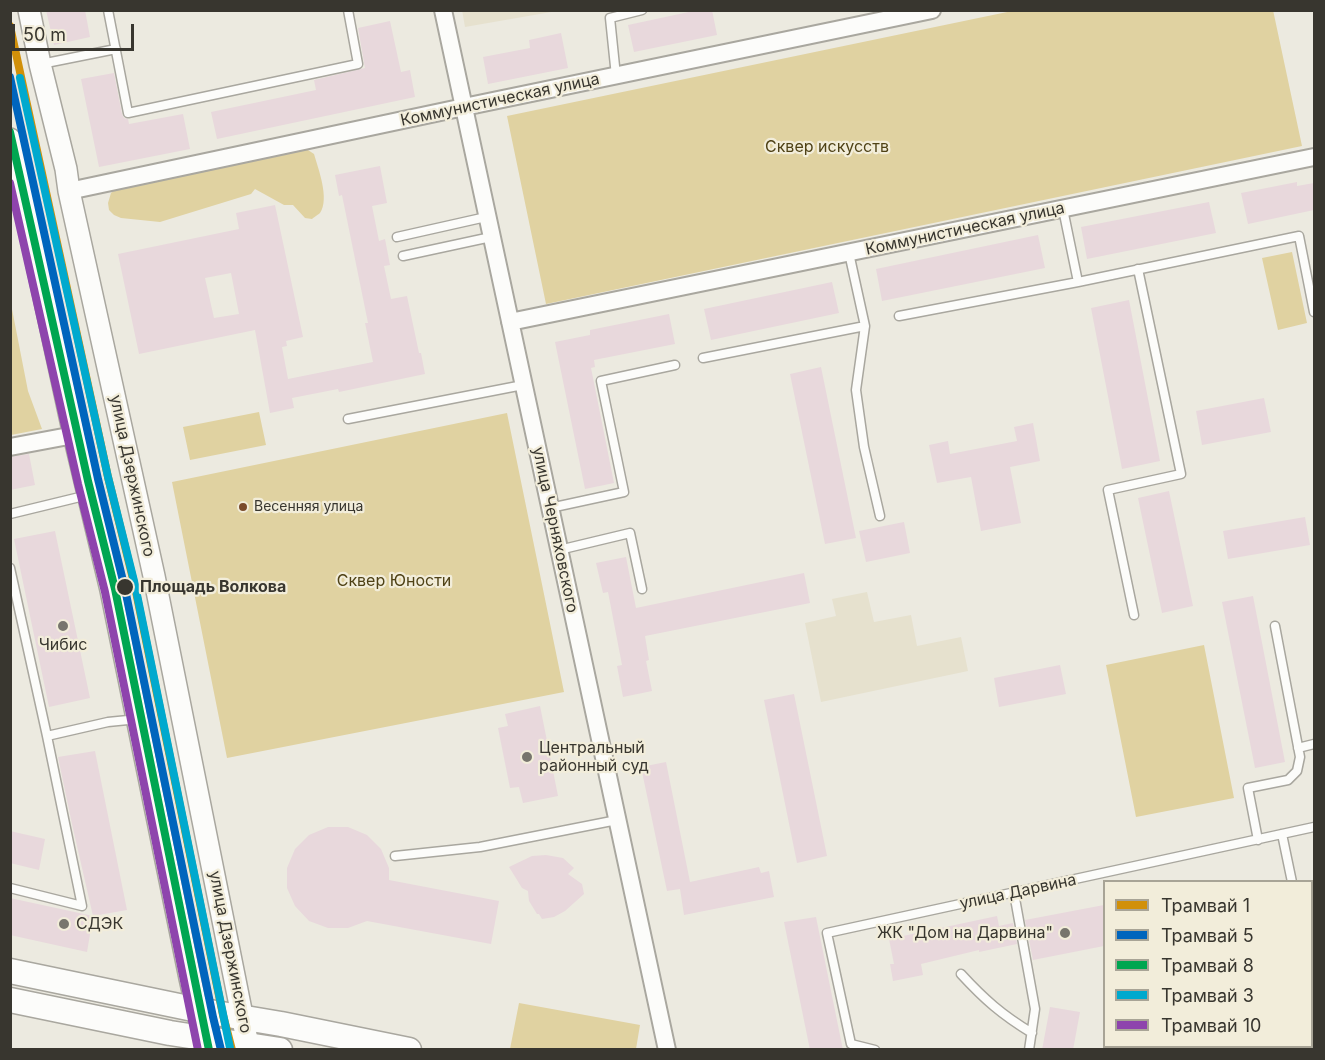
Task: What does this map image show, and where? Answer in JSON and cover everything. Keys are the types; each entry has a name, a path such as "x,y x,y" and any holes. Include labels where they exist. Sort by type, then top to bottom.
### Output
{"main road":[{"path":"10,971 409,1050"},
{"path":"10,1000 170,1033 205,1043 279,1050"}],"street":[{"name":"улица Дзержинского","path":"29,10 66,169 154,576 248,1047"},
{"name":"улица Черняховского","path":"443,10 667,1050"},
{"name":"Коммунистическая улица","path":"69,191 904,13 932,10"},
{"path":"10,139 17,206 111,590 205,1043"},
{"name":"Коммунистическая улица","path":"510,322 1314,157"},
{"path":"10,447 74,435"}],"lane":[{"path":"108,10 128,113 358,63 348,10"},
{"path":"616,76 610,18 642,10"},
{"path":"40,64 116,49"},
{"path":"1063,209 1078,282"},
{"path":"397,237 486,217"},
{"path":"899,316 1299,236 1314,312"},
{"path":"403,256 491,237"},
{"path":"849,253 865,326 856,390 864,447 880,516"},
{"path":"1134,615 1108,490 1181,474 1138,269"},
{"path":"703,358 865,326"},
{"path":"550,508 624,492 600,381 675,365"},
{"path":"348,419 524,385"},
{"path":"10,514 88,495"},
{"path":"559,550 630,533 642,589"},
{"path":"10,568 82,906 10,888"},
{"path":"1258,840 1248,788 1288,780 1297,771 1300,757 1275,626"},
{"path":"47,735 108,722 138,719"},
{"path":"1298,748 1314,744"},
{"path":"395,856 480,847 617,820"},
{"name":"улица Дарвина","path":"875,1050 851,1044 827,933 1314,827"},
{"path":"1282,834 1293,880"},
{"path":"1014,893 1035,1009 1029,1050"},
{"path":"961,974 991,1005 1032,1033"}],"shaded area":[{"path":"462,10 557,10 557,11 465,27"},
{"path":"867,592 874,622 911,615 917,646 961,637 968,671 821,702 805,623 836,616 832,599"}],"green space":[{"name":"Сквер искусств","path":"1273,10 1302,146 546,304 507,116 1012,11"},
{"path":"302,149 314,154 324,192 323,207 320,213 312,219 305,218 293,205 284,205 255,189 251,194 160,222 121,218 109,210 108,203 111,193 116,188"},
{"path":"1292,252 1307,323 1278,330 1262,258"},
{"path":"11,304 28,391 42,429 11,435"},
{"path":"259,412 266,445 190,460 183,427"},
{"name":"Сквер Юности","path":"507,413 564,692 227,758 172,482"},
{"path":"1204,645 1234,798 1136,817 1106,665"},
{"path":"519,1003 640,1025 636,1049 510,1049"}],"building":[{"path":"46,10 85,10 90,37 54,45"},
{"path":"698,10 712,10 717,35 634,52 628,25"},
{"path":"390,21 401,72 410,70 415,97 217,139 211,112 316,90 314,80 365,68 358,28"},
{"path":"561,33 568,68 488,84 483,57 530,48 529,40"},
{"path":"114,73 122,114 128,119 129,124 183,114 190,149 99,167 81,79"},
{"path":"380,166 387,203 372,206 379,241 385,239 390,265 384,266 391,299 407,296 425,374 339,392 338,389 292,398 294,408 270,413 255,330 139,354 118,254 239,229 236,213 275,205 303,337 286,341 287,346 282,347 288,379 373,362 365,323 368,323 342,195 339,196 335,175","holes":["231,273 239,314 214,318 205,278"]},
{"path":"1297,182 1297,186 1314,183 1314,210 1248,224 1241,193"},
{"path":"1209,202 1216,233 1087,259 1081,227"},
{"path":"1038,235 1045,268 882,301 876,269"},
{"path":"832,282 839,313 711,340 704,309"},
{"path":"1129,300 1160,461 1122,469 1091,308"},
{"path":"669,314 675,344 594,360 595,367 591,368 614,483 585,489 555,342 590,335 590,330"},
{"path":"821,367 856,538 825,544 790,374"},
{"path":"1264,398 1271,432 1202,445 1196,411"},
{"path":"1033,423 1040,461 1010,467 1021,523 981,531 971,477 937,483 929,445 948,441 950,454 1017,441 1014,427"},
{"path":"29,454 35,485 10,490 10,457"},
{"path":"1169,491 1193,606 1162,613 1138,498"},
{"path":"1305,517 1310,545 1228,559 1223,531"},
{"path":"904,522 910,553 866,562 859,531"},
{"path":"55,531 90,698 49,707 14,539"},
{"path":"626,557 636,608 804,573 810,603 645,636 649,660 646,661 652,691 623,697 617,666 622,665 608,592 603,593 596,563"},
{"path":"1253,596 1285,762 1255,768 1222,602"},
{"path":"1060,665 1066,694 999,707 994,678"},
{"path":"794,694 827,856 797,863 764,700"},
{"name":"Центральный районный суд","path":"540,706 558,796 523,803 519,787 510,788 498,728 508,726 505,714"},
{"path":"95,751 127,910 93,916 58,757"},
{"path":"666,762 690,882 759,867 761,873 769,871 774,897 684,915 680,889 667,891 641,767"},
{"path":"328,827 348,827 367,835 381,849 389,868 389,880 499,901 491,944 367,921 348,928 328,928 309,921 295,906 287,888 287,868 295,849 309,835"},
{"path":"10,831 45,839 39,870 10,863"},
{"path":"546,855 563,858 574,868 568,874 582,884 584,894 565,911 554,917 542,919 529,901 528,891 522,888 509,867 532,856"},
{"path":"10,898 93,916 87,952 10,935"},
{"name":"ЖК \"Дом на Дарвина\"","path":"1103,905 1103,946 1033,960 1025,920"},
{"path":"997,916 999,926 1013,923 1017,944 979,952 979,950 921,964 923,975 893,981 890,964 894,964 889,939"},
{"path":"816,917 843,1050 810,1050 784,922"},
{"path":"1050,1007 1080,1012 1073,1050 1042,1050"}],"tram line":[{"name":"1","path":"10,26 108,477 135,587 232,1050"},
{"name":"5","path":"10,77 98,479 125,589 221,1050"},
{"name":"3","path":"20,78 108,477 135,585 230,1048"},
{"name":"8","path":"10,132 88,481 115,589 209,1050"},
{"name":"10","path":"10,183 78,484 105,592 198,1050"}],"place":[{"name":"Весенняя улица","path":"243,507"},
{"name":"Площадь Волкова","path":"125,587"},
{"name":"Чибис","path":"63,626"},
{"name":"Центральный районный суд","path":"527,757"},
{"name":"СДЭК","path":"64,924"},
{"name":"ЖК \"Дом на Дарвина\"","path":"1065,933"}]}
